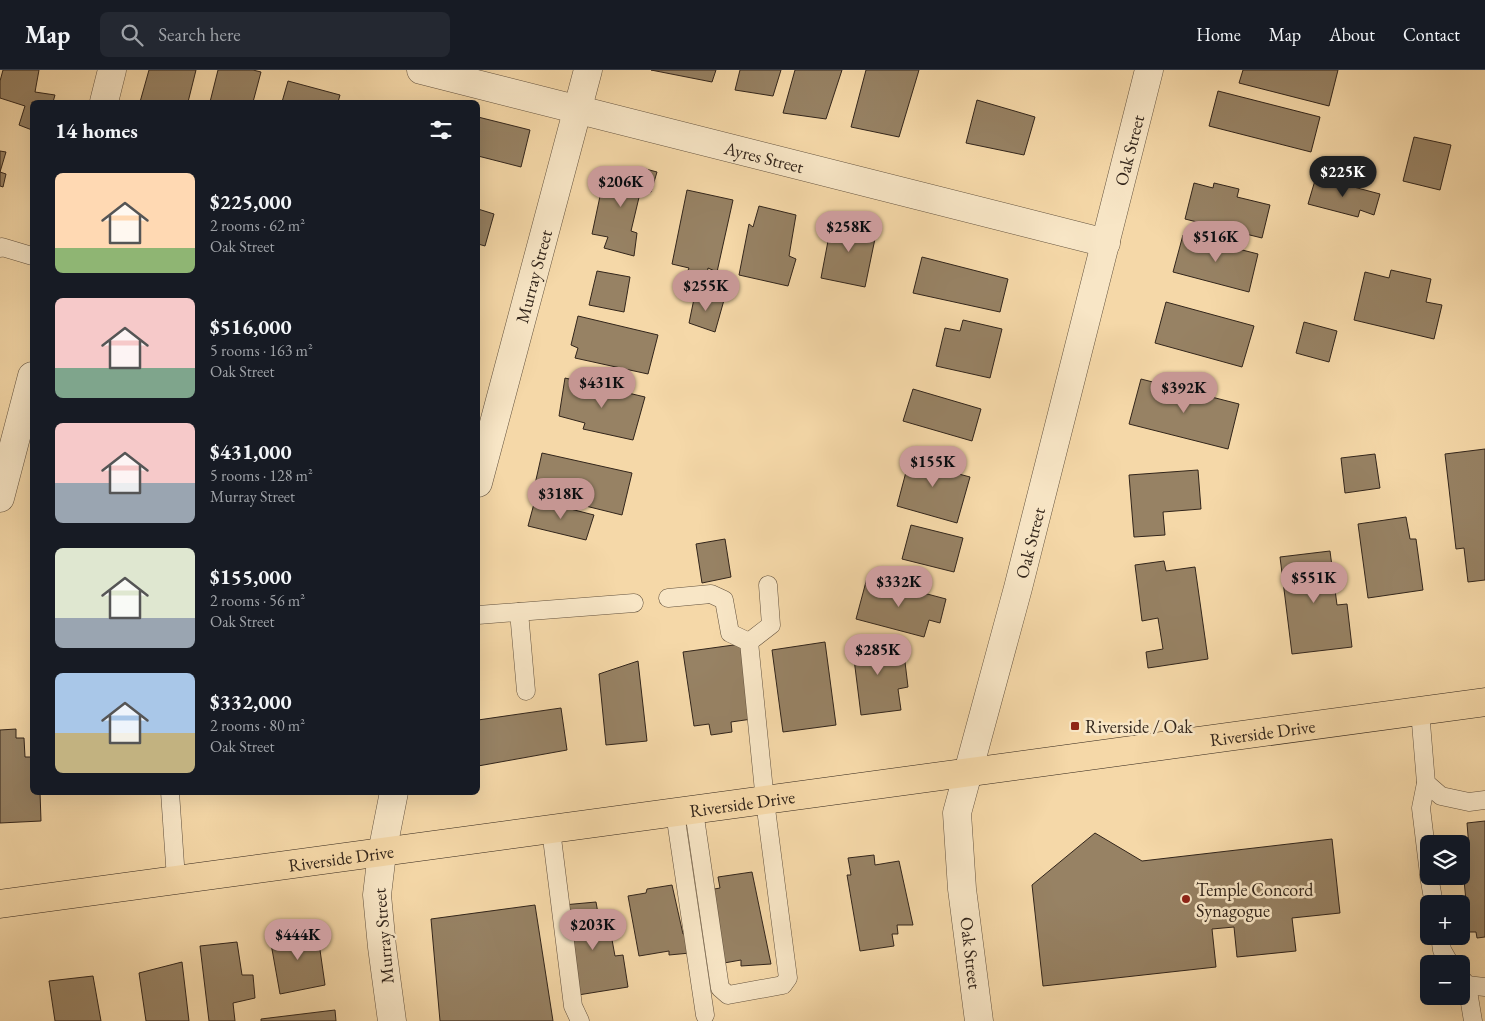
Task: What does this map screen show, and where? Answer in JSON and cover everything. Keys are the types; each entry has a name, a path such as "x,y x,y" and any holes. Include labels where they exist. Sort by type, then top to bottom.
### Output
{"main road":[{"name":"Riverside Drive","path":"0,904 1485,702"}],"street":[{"path":"104,100 112,70"},
{"name":"Ayres Street","path":"420,70 1106,243"},
{"name":"Murray Street","path":"480,476 588,70"},
{"name":"Oak Street","path":"980,1021 962,889 957,816 1018,588 1149,70"},
{"path":"0,498 30,384"},
{"name":"Murray Street","path":"392,1021 377,895 382,853 393,795"}],"lane":[{"path":"0,248 30,255"},
{"path":"749,642 772,625 768,585"},
{"path":"668,598 711,594 724,600 730,633 749,642"},
{"path":"480,615 634,603"},
{"path":"519,612 526,691"},
{"path":"684,812 720,988 728,995 784,986 788,978 764,801 749,642"},
{"path":"1420,711 1426,783 1421,808 1424,835"},
{"path":"1426,783 1441,796 1469,802 1485,800"},
{"path":"170,795 176,879"},
{"path":"684,812 705,1015"},
{"path":"551,830 573,1006 580,1021"},
{"path":"1470,983 1485,987"},
{"path":"1469,1005 1473,1021"}],"building":[{"path":"3,70 39,70 35,92 55,95 54,100 30,100 30,129 19,125 25,106 0,98 0,81"},
{"path":"149,70 196,70 188,100 141,100"},
{"path":"218,70 253,70 261,72 254,100 210,100"},
{"path":"651,70 716,70 712,82"},
{"path":"740,70 781,70 773,96 735,90"},
{"path":"795,70 842,70 826,119 783,113"},
{"path":"866,70 919,70 899,137 851,127"},
{"path":"1243,70 1338,70 1329,106 1239,83"},
{"path":"288,81 340,95 339,100 283,100"},
{"path":"1218,91 1320,117 1311,152 1209,126"},
{"path":"977,100 1035,117 1024,155 966,143"},
{"path":"480,118 530,130 521,167 480,157"},
{"path":"1414,137 1451,145 1440,190 1403,181"},
{"path":"0,151 6,152 0,172"},
{"path":"606,168 640,176 642,168 657,172 651,192 641,189 631,231 637,233 634,256 604,248 608,237 592,234"},
{"path":"0,172 6,174 3,187 0,186"},
{"path":"1316,177 1380,194 1374,215 1360,210 1358,217 1308,204"},
{"path":"1194,183 1213,188 1214,183 1239,189 1237,197 1270,205 1262,238 1185,219"},
{"path":"687,190 733,200 717,272 708,268 706,280 686,275 689,268 672,264"},
{"path":"759,206 796,215 789,256 796,259 788,286 739,275 749,224 753,227"},
{"path":"480,210 494,214 485,246 480,245"},
{"path":"832,220 877,229 865,287 821,278"},
{"path":"1183,235 1258,254 1249,292 1173,272"},
{"path":"922,257 1008,279 1000,312 913,293"},
{"path":"1391,270 1431,279 1426,302 1442,305 1434,339 1354,320 1365,272 1389,278"},
{"path":"597,271 630,277 624,312 589,305"},
{"path":"695,294 724,300 715,332 689,323"},
{"path":"1166,302 1254,326 1242,367 1155,343"},
{"path":"578,316 658,335 648,374 575,358 578,348 571,345"},
{"path":"963,320 1002,329 990,378 936,366 945,328 960,331"},
{"path":"1304,322 1337,331 1329,362 1296,353"},
{"path":"565,378 645,397 633,440 583,429 585,423 559,416"},
{"path":"1141,379 1239,404 1228,449 1129,424"},
{"path":"913,389 981,409 972,441 903,421"},
{"path":"1485,449 1485,580 1468,582 1464,548 1456,549 1445,454"},
{"path":"542,453 632,473 622,515 533,493"},
{"path":"911,453 958,466 955,473 970,477 957,523 897,506"},
{"path":"1375,454 1380,488 1345,493 1341,458"},
{"path":"1198,470 1201,509 1163,512 1165,535 1134,537 1129,475"},
{"path":"535,500 594,515 586,540 528,526"},
{"path":"1406,517 1410,539 1416,539 1423,590 1368,598 1358,524"},
{"path":"911,525 963,538 954,572 902,559"},
{"path":"725,539 731,577 702,583 696,544"},
{"path":"1330,551 1337,605 1347,604 1352,647 1292,654 1280,557"},
{"path":"1164,561 1166,571 1195,567 1208,659 1148,668 1146,652 1163,649 1158,618 1142,621 1135,565"},
{"path":"867,578 946,599 940,623 929,620 924,637 856,619"},
{"path":"892,638 895,663 905,662 908,687 898,689 901,710 861,715 852,643"},
{"path":"825,642 836,725 783,732 772,650"},
{"path":"741,644 752,719 731,722 732,732 711,735 709,724 694,726 683,652"},
{"path":"638,661 647,741 606,745 599,674"},
{"path":"561,708 567,750 480,766 480,720"},
{"path":"16,729 16,738 24,738 25,757 30,757 30,795 40,795 41,821 0,823 0,730"},
{"path":"1485,821 1485,937 1477,938 1476,932 1470,932 1470,895 1465,895 1464,885 1470,885 1470,835 1468,835 1467,823"},
{"name":"Temple Concord Synagogue","path":"1095,833 1142,861 1332,839 1340,913 1292,918 1296,951 1237,957 1234,927 1212,929 1216,967 1043,986 1032,885"},
{"path":"874,855 875,865 899,861 913,925 897,925 898,934 892,934 894,946 860,951 847,875 851,875 848,858"},
{"path":"752,872 771,964 741,966 741,960 724,963 709,890 720,888 718,877"},
{"path":"672,885 683,934 687,932 690,953 669,955 669,951 639,956 628,896 646,893 647,889"},
{"path":"596,902 599,919 608,918 615,956 623,955 628,987 578,995 563,905"},
{"path":"535,905 553,1021 440,1021 431,919"},
{"path":"317,929 325,985 280,994 270,938"},
{"path":"237,942 242,975 253,975 255,998 233,1003 235,1021 209,1021 200,946"},
{"path":"182,962 189,1021 146,1021 139,973"},
{"path":"93,976 101,1021 55,1021 49,981"},
{"path":"335,1010 336,1021 261,1021 261,1019"}],"place":[{"name":"Riverside / Oak","path":"1075,726"},
{"name":"Temple Concord Synagogue","path":"1186,899"}]}
